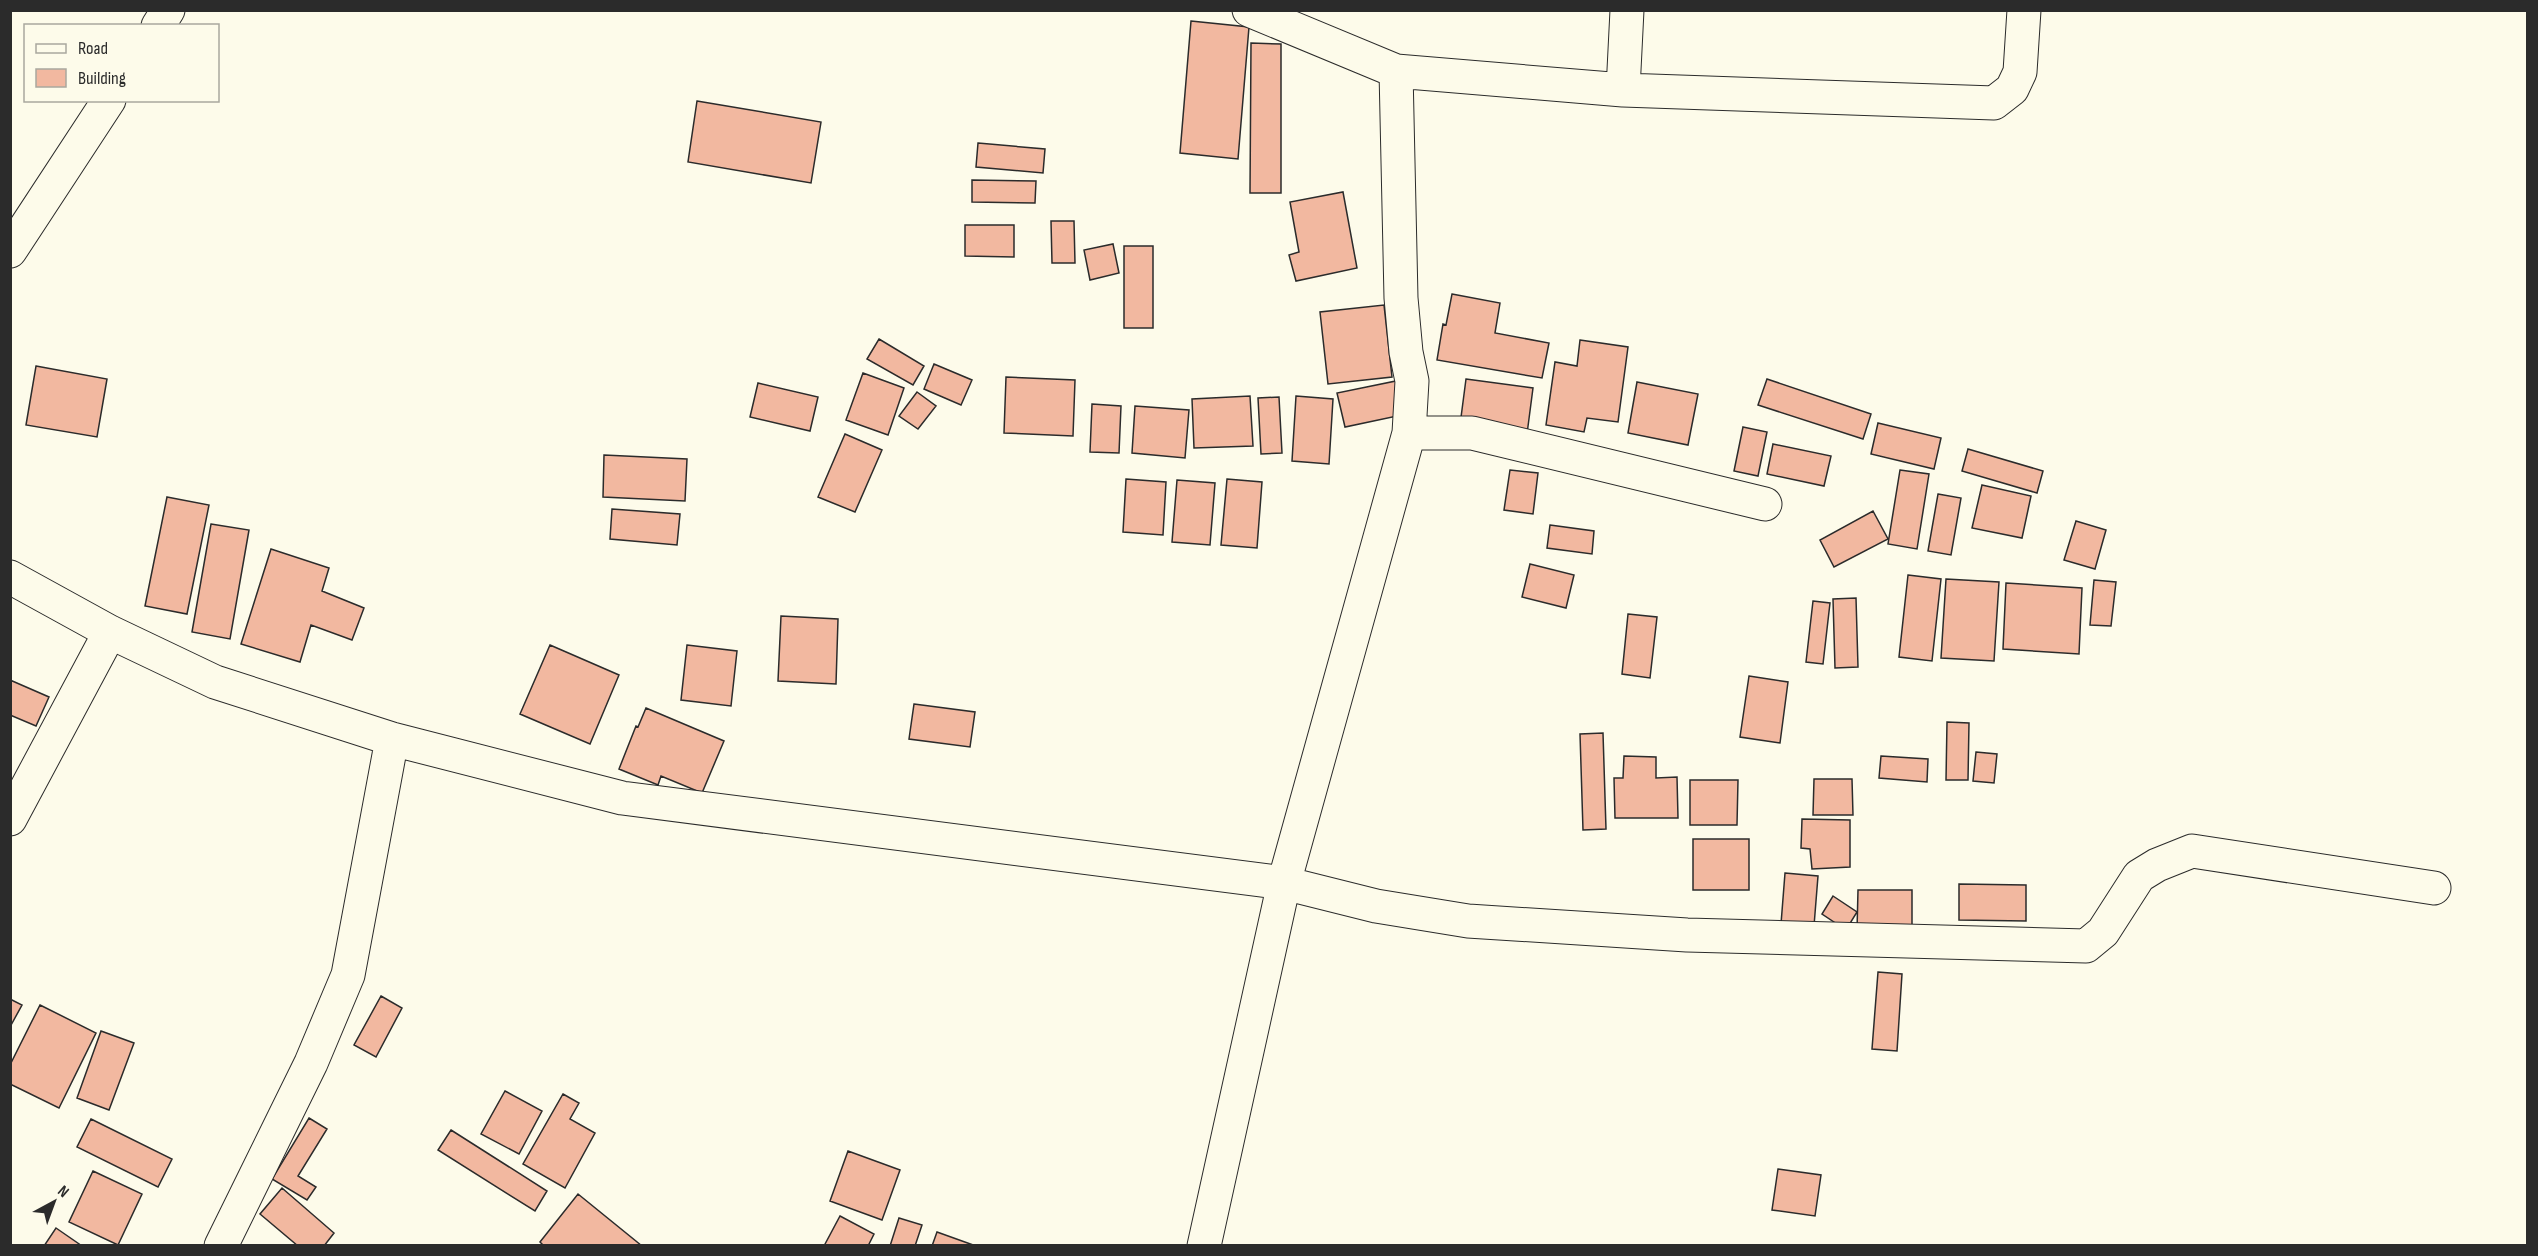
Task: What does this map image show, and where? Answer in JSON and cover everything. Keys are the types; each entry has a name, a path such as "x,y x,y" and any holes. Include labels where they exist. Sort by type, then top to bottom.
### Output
{"street":[{"path":"159,24 168,10"},
{"path":"1249,10 1396,71 1623,90 1994,103 2012,89 2020,72 2024,10"},
{"path":"1623,90 1627,10"},
{"path":"1204,1245 1284,883 1409,433 1412,381 1406,352 1401,298 1396,71"},
{"path":"10,251 109,102"},
{"path":"1409,433 1472,433 1765,504"},
{"path":"10,577 110,632 215,682 392,739 622,798 1284,883 1376,906 1468,921 1687,935 2086,946 2103,932 2139,876 2157,865 2192,851 2434,888"},
{"path":"10,819 110,632"},
{"path":"221,1245 311,1063 348,975 392,739"}],"building":[{"path":"1191,21 1249,27 1238,159 1180,153"},
{"path":"1251,43 1281,44 1281,193 1250,193"},
{"path":"697,101 821,122 811,183 688,162"},
{"path":"978,143 1045,149 1043,173 976,167"},
{"path":"972,180 1036,181 1035,203 972,202"},
{"path":"1343,192 1357,268 1296,281 1289,255 1299,252 1290,202"},
{"path":"1051,221 1074,221 1075,263 1052,263"},
{"path":"965,225 1014,225 1014,257 965,256"},
{"path":"1113,244 1119,273 1090,280 1084,250"},
{"path":"1124,246 1153,246 1153,328 1124,328"},
{"path":"1452,294 1500,303 1495,333 1549,343 1542,378 1437,360 1443,324 1446,325"},
{"path":"1384,305 1392,377 1328,384 1320,312"},
{"path":"879,339 924,366 913,385 867,359"},
{"path":"1580,340 1628,347 1618,422 1587,418 1584,432 1546,425 1555,362 1577,366"},
{"path":"934,364 972,380 961,405 924,389"},
{"path":"36,366 107,379 97,437 26,425"},
{"path":"863,373 904,388 888,435 846,420"},
{"path":"1006,377 1075,380 1073,436 1004,433"},
{"path":"1466,379 1533,388 1527,434 1460,425"},
{"path":"1767,379 1871,414 1863,439 1758,405"},
{"path":"1396,381 1402,415 1345,427 1337,393"},
{"path":"1637,382 1698,394 1688,445 1628,433"},
{"path":"758,383 818,397 810,431 750,417"},
{"path":"917,392 936,406 918,429 899,416"},
{"path":"1250,396 1253,446 1194,448 1192,399"},
{"path":"1296,396 1333,399 1329,464 1292,461"},
{"path":"1279,397 1282,453 1261,454 1258,398"},
{"path":"1092,404 1121,406 1119,453 1090,452"},
{"path":"1135,406 1189,410 1185,458 1132,453"},
{"path":"1878,423 1941,438 1934,469 1871,454"},
{"path":"1743,427 1767,432 1758,476 1734,471"},
{"path":"845,434 882,450 855,512 818,497"},
{"path":"1773,444 1831,456 1824,486 1767,474"},
{"path":"1968,449 2043,471 2037,493 1962,471"},
{"path":"604,455 687,459 685,501 603,497"},
{"path":"1510,470 1538,473 1533,514 1504,510"},
{"path":"1900,470 1929,474 1917,549 1888,544"},
{"path":"1126,479 1166,482 1163,535 1123,532"},
{"path":"1227,479 1262,482 1257,548 1221,545"},
{"path":"1177,480 1215,483 1210,545 1172,542"},
{"path":"1982,485 2031,496 2022,538 1972,528"},
{"path":"1938,494 1961,498 1951,555 1928,551"},
{"path":"167,497 209,505 187,614 145,606"},
{"path":"612,509 680,514 677,545 610,539"},
{"path":"1873,511 1888,539 1834,567 1820,540"},
{"path":"2076,521 2106,530 2095,569 2064,560"},
{"path":"211,524 249,530 230,639 192,632"},
{"path":"1550,525 1594,531 1592,554 1547,548"},
{"path":"271,549 329,568 322,591 364,608 352,640 311,625 300,662 241,644"},
{"path":"1530,564 1574,575 1566,608 1522,597"},
{"path":"1908,575 1941,579 1932,661 1899,657"},
{"path":"1946,579 1999,582 1994,661 1941,658"},
{"path":"2094,580 2116,582 2111,626 2090,625"},
{"path":"2006,583 2082,588 2079,654 2003,649"},
{"path":"1856,598 1858,667 1835,668 1833,599"},
{"path":"1813,601 1830,603 1823,664 1806,662"},
{"path":"1628,614 1657,617 1650,678 1622,674"},
{"path":"781,616 838,619 836,684 778,681"},
{"path":"550,645 619,675 590,744 520,714"},
{"path":"687,645 737,651 731,706 681,700"},
{"path":"1749,676 1788,682 1780,743 1740,737"},
{"path":"10,680 49,697 36,726 10,715"},
{"path":"914,704 975,712 970,747 909,739"},
{"path":"646,708 724,741 702,793 661,776 658,785 619,769 636,726 638,727"},
{"path":"1947,722 1969,723 1968,780 1946,780"},
{"path":"1603,733 1606,829 1583,830 1580,734"},
{"path":"1976,752 1997,754 1994,783 1973,781"},
{"path":"1624,756 1656,757 1656,778 1677,777 1678,818 1615,818 1614,778 1623,778"},
{"path":"1881,756 1928,759 1927,782 1879,778"},
{"path":"1814,779 1852,779 1853,815 1813,815"},
{"path":"1690,780 1738,780 1737,825 1690,825"},
{"path":"1802,819 1850,820 1850,867 1812,869 1810,849 1801,848"},
{"path":"1693,839 1749,839 1749,890 1693,890"},
{"path":"1785,873 1818,876 1814,926 1781,924"},
{"path":"1959,884 2026,885 2026,921 1959,920"},
{"path":"1858,890 1912,890 1912,931 1857,931"},
{"path":"1833,896 1857,912 1846,930 1822,914"},
{"path":"1878,972 1902,974 1897,1051 1872,1049"},
{"path":"381,996 402,1008 376,1057 354,1045"},
{"path":"10,999 22,1005 10,1027"},
{"path":"40,1005 96,1033 59,1108 10,1084 10,1065"},
{"path":"101,1031 134,1043 109,1110 77,1098"},
{"path":"505,1091 542,1111 519,1154 481,1134"},
{"path":"563,1094 579,1103 570,1119 595,1133 565,1188 523,1164"},
{"path":"309,1118 327,1129 298,1176 316,1187 307,1200 272,1179"},
{"path":"91,1119 172,1159 158,1187 77,1147"},
{"path":"451,1130 547,1191 535,1211 438,1150"},
{"path":"848,1151 900,1170 882,1220 830,1201"},
{"path":"1778,1169 1821,1175 1815,1216 1772,1210"},
{"path":"93,1171 142,1194 118,1245 69,1222"},
{"path":"282,1188 334,1233 324,1246 298,1246 260,1214"},
{"path":"578,1194 642,1246 544,1246 540,1242"},
{"path":"840,1216 874,1234 868,1246 824,1246"},
{"path":"899,1218 922,1225 915,1246 890,1246"},
{"path":"56,1228 82,1246 44,1246"},
{"path":"937,1232 976,1246 932,1246"}]}
